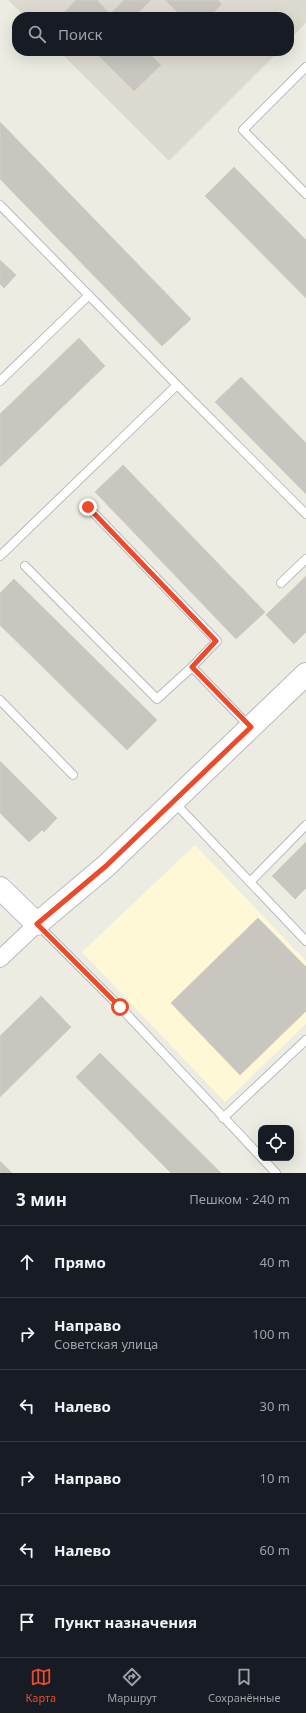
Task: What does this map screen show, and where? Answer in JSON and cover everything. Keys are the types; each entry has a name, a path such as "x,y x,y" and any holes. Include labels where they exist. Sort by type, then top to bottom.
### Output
{"street":[{"path":"0,959 37,924 106,866 306,674"},
{"path":"0,888 37,924"}],"lane":[{"path":"306,67 243,130 306,194"},
{"path":"0,205 306,514"},
{"path":"0,381 89,295"},
{"path":"0,556 177,385"},
{"path":"25,566 157,699 192,667 216,641 88,507"},
{"path":"281,583 306,558"},
{"path":"192,667 251,727"},
{"path":"0,700 73,774"},
{"path":"173,802 306,941"},
{"path":"250,882 306,825"},
{"path":"37,924 120,1007 258,1155"},
{"path":"223,1118 306,1040"},
{"path":"264,1161 276,1173"}],"shaded area":[{"path":"8,0 306,0 306,23 294,35 294,12 20,12"},
{"path":"64,56 274,56 169,161"},
{"path":"195,845 306,961 306,1024 225,1102 82,952"}],"building":[{"path":"76,0 97,0 108,12 65,12"},
{"path":"124,0 151,0 139,12 112,12"},
{"path":"165,0 218,0 222,4 214,12 177,12"},
{"path":"99,56 152,56 161,65 134,91"},
{"path":"0,122 191,319 162,346 0,179"},
{"path":"234,167 306,240 306,298 205,196"},
{"path":"0,260 16,275 4,288 0,284"},
{"path":"79,338 105,366 0,467 0,414"},
{"path":"241,377 306,443 306,494 215,402"},
{"path":"123,465 265,612 236,639 95,492"},
{"path":"306,576 306,632 294,644 266,615"},
{"path":"14,579 157,720 127,750 0,625 0,593"},
{"path":"0,761 57,818 44,832 42,830 29,842 0,813"},
{"path":"306,842 306,888 295,899 272,876"},
{"path":"258,918 306,967 306,1011 240,1075 171,1003"},
{"path":"41,996 71,1027 0,1097 0,1036"},
{"path":"100,1053 221,1173 171,1173 76,1077"},
{"path":"0,1161 12,1173 0,1173"}],"route":[{"path":"88,507 216,641 192,667 251,727 106,866 37,924 120,1007"}]}
